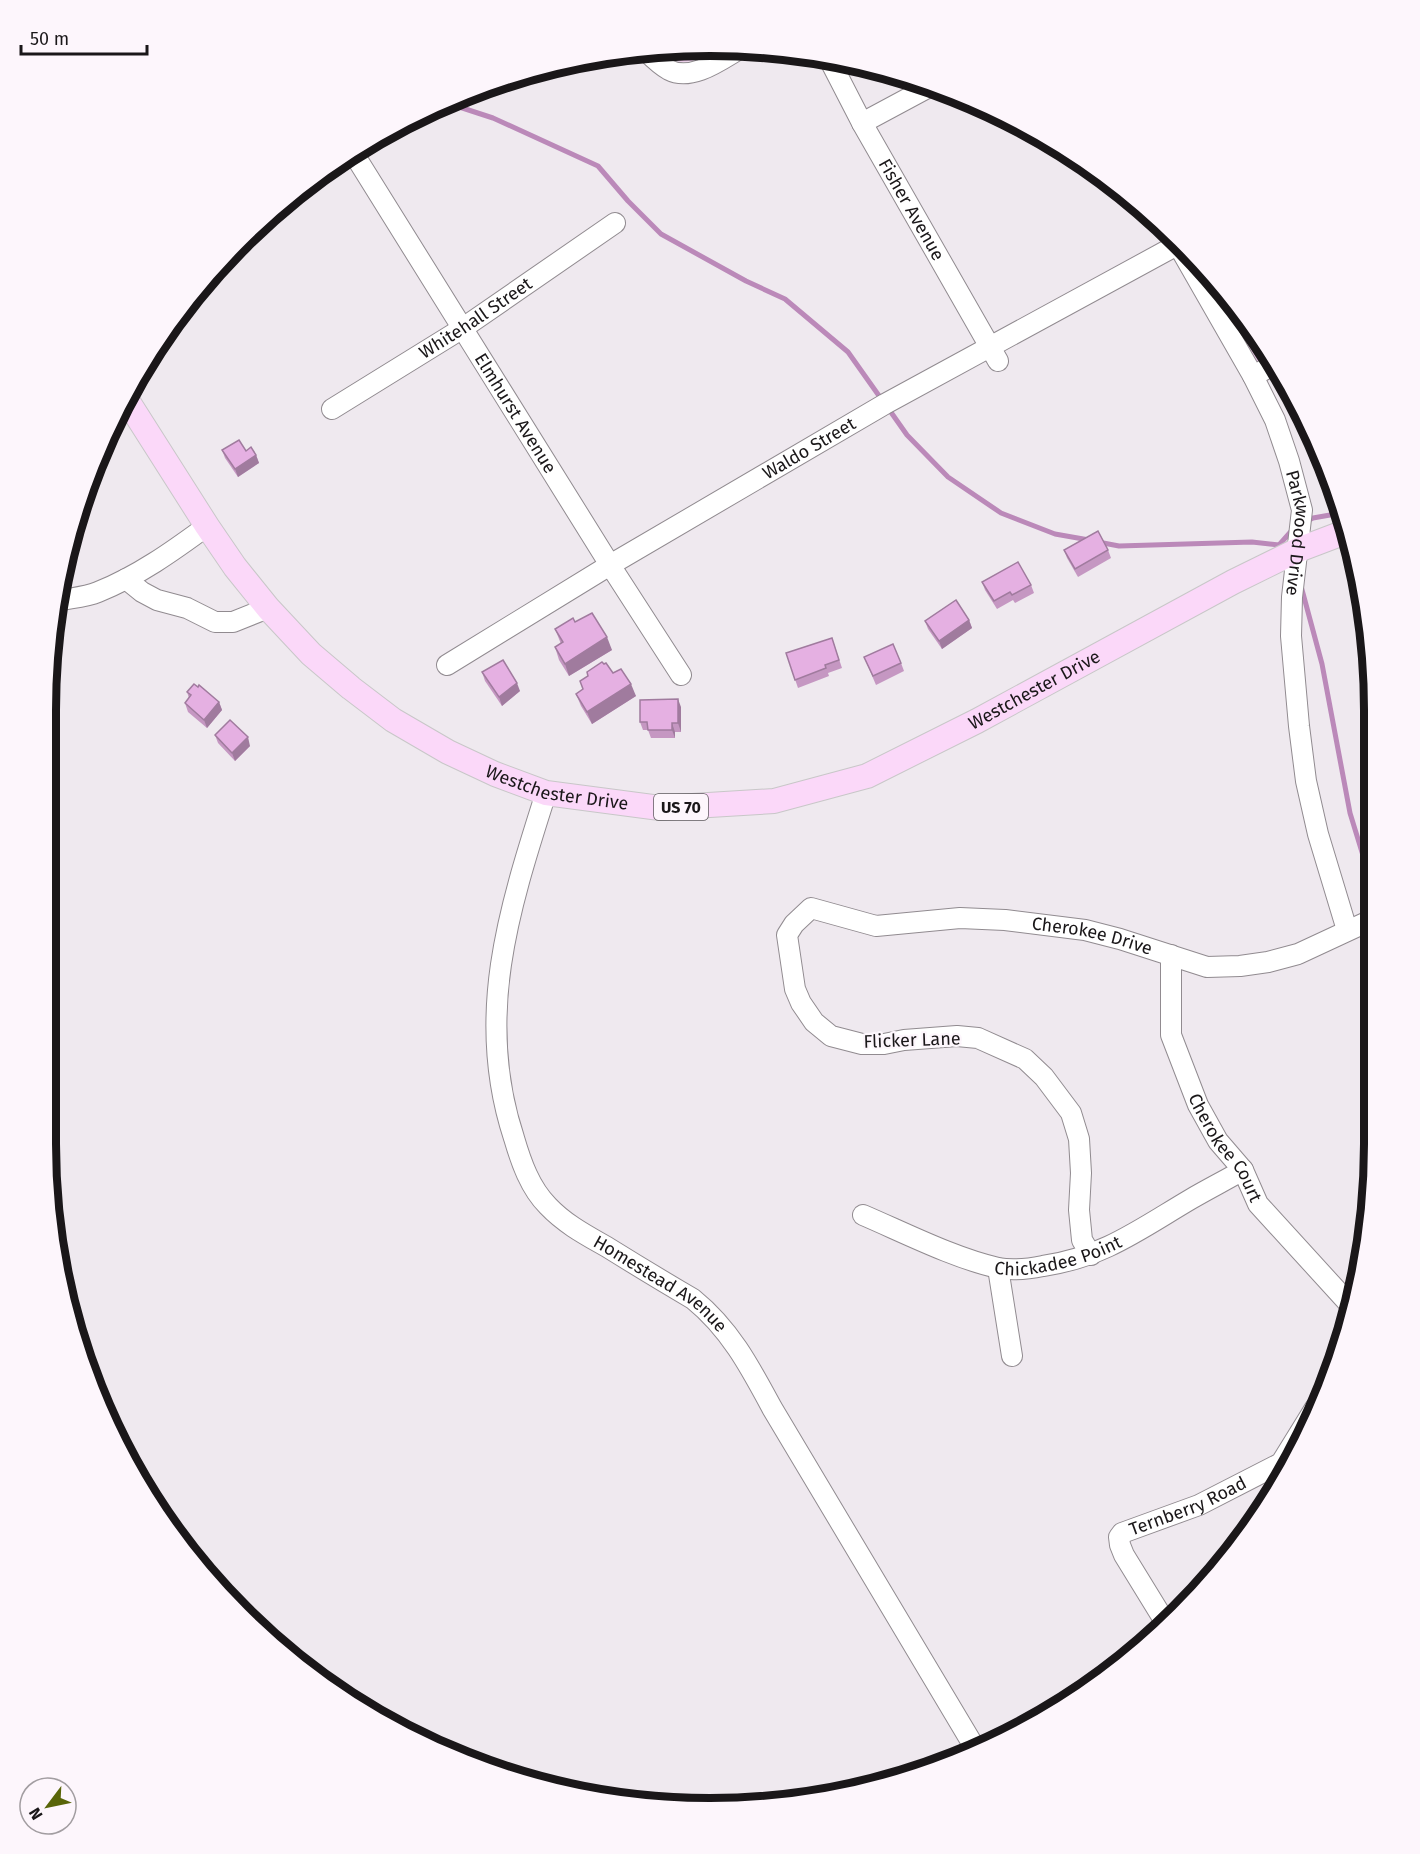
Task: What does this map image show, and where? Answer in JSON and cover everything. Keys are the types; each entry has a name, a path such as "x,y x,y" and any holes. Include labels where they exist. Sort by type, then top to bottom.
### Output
{"main road":[{"name":"Westchester Drive","path":"131,406 207,526 268,608 311,654 393,720 448,752 495,774 546,793 660,808 774,801 867,776 977,721 1233,582 1298,550 1340,534"}],"street":[{"path":"655,58 671,71 690,73 710,66 727,56"},
{"name":"Fisher Avenue","path":"833,67 862,123 994,353"},
{"path":"862,123 923,91"},
{"name":"Elmhurst Avenue","path":"357,159 681,675"},
{"name":"Whitehall Street","path":"332,409 463,328 615,223"},
{"name":"Waldo Street","path":"447,665 610,565 885,404 994,353 1168,242"},
{"name":"Parkwood Drive","path":"1189,264 1253,376 1275,420 1302,510 1292,597 1291,636 1299,726 1306,781 1318,834 1347,930"},
{"path":"1253,376 1268,368"},
{"path":"65,599 96,592 126,579 163,557 207,526"},
{"path":"126,579 157,600 188,608 215,622 233,622 268,608"},
{"name":"Homestead Avenue","path":"546,793 520,876 507,929 496,992 497,1060 502,1094 510,1127 529,1179 547,1206 566,1223 693,1299 711,1313 728,1333 743,1354 772,1408 972,1743"},
{"name":"Cherokee Drive","path":"806,913 811,908 819,909 831,915 876,926 960,918 1005,920 1085,930 1206,967 1240,966 1298,954 1364,923"},
{"name":"Flicker Lane","path":"806,913 794,924 787,935 795,989 814,1022 831,1036 862,1044 884,1044 957,1036 978,1038 1025,1059 1044,1077 1071,1113 1078,1139 1081,1173 1078,1210 1082,1240 1091,1255"},
{"name":"Cherokee Court","path":"1170,955 1171,1035 1198,1105 1218,1141 1243,1170 1258,1204 1345,1300"},
{"name":"Chickadee Point","path":"863,1215 944,1250 998,1268 1018,1270 1058,1264 1091,1255 1115,1245 1193,1197 1243,1170"},
{"path":"998,1268 1012,1356"},
{"name":"Ternberry Road","path":"1162,1617 1124,1555 1119,1537 1122,1533 1199,1505 1278,1470"}],"shaded area":[{"path":"703,56 683,62 668,57"},
{"path":"1198,274 1229,312 1268,368 1253,376"}],"building":[{"path":"239,440 246,451 251,447 256,455 235,469 222,450"},
{"path":"1098,531 1108,550 1075,569 1064,550"},
{"path":"1018,562 1031,585 1012,595 1010,592 994,601 982,582"},
{"path":"956,600 969,620 939,641 925,621"},
{"path":"592,613 607,637 565,664 555,647 563,642 555,629 573,618 575,622"},
{"path":"832,638 839,660 825,665 826,668 795,680 786,653"},
{"path":"893,644 901,663 873,676 864,657"},
{"path":"503,660 517,683 499,697 482,672"},
{"path":"602,662 606,663 613,673 621,669 631,684 587,712 576,694 583,689 580,681 588,676 587,672"},
{"path":"194,684 198,687 199,685 219,702 204,720 185,703 191,695 187,692"},
{"path":"678,699 678,723 672,723 672,730 648,730 647,722 640,722 640,700"},
{"path":"230,720 248,737 232,753 215,735"}],"waterway":[{"path":"457,106 493,118 598,166 661,234 746,281 785,299 848,352 882,400"},
{"path":"888,408 907,435 948,477 1001,513 1055,534 1089,540"},
{"path":"1305,522 1334,512"},
{"path":"1279,545 1294,528"},
{"path":"1098,542 1119,546 1252,542 1279,545"},
{"path":"1301,586 1322,664 1350,813 1364,859"}]}
